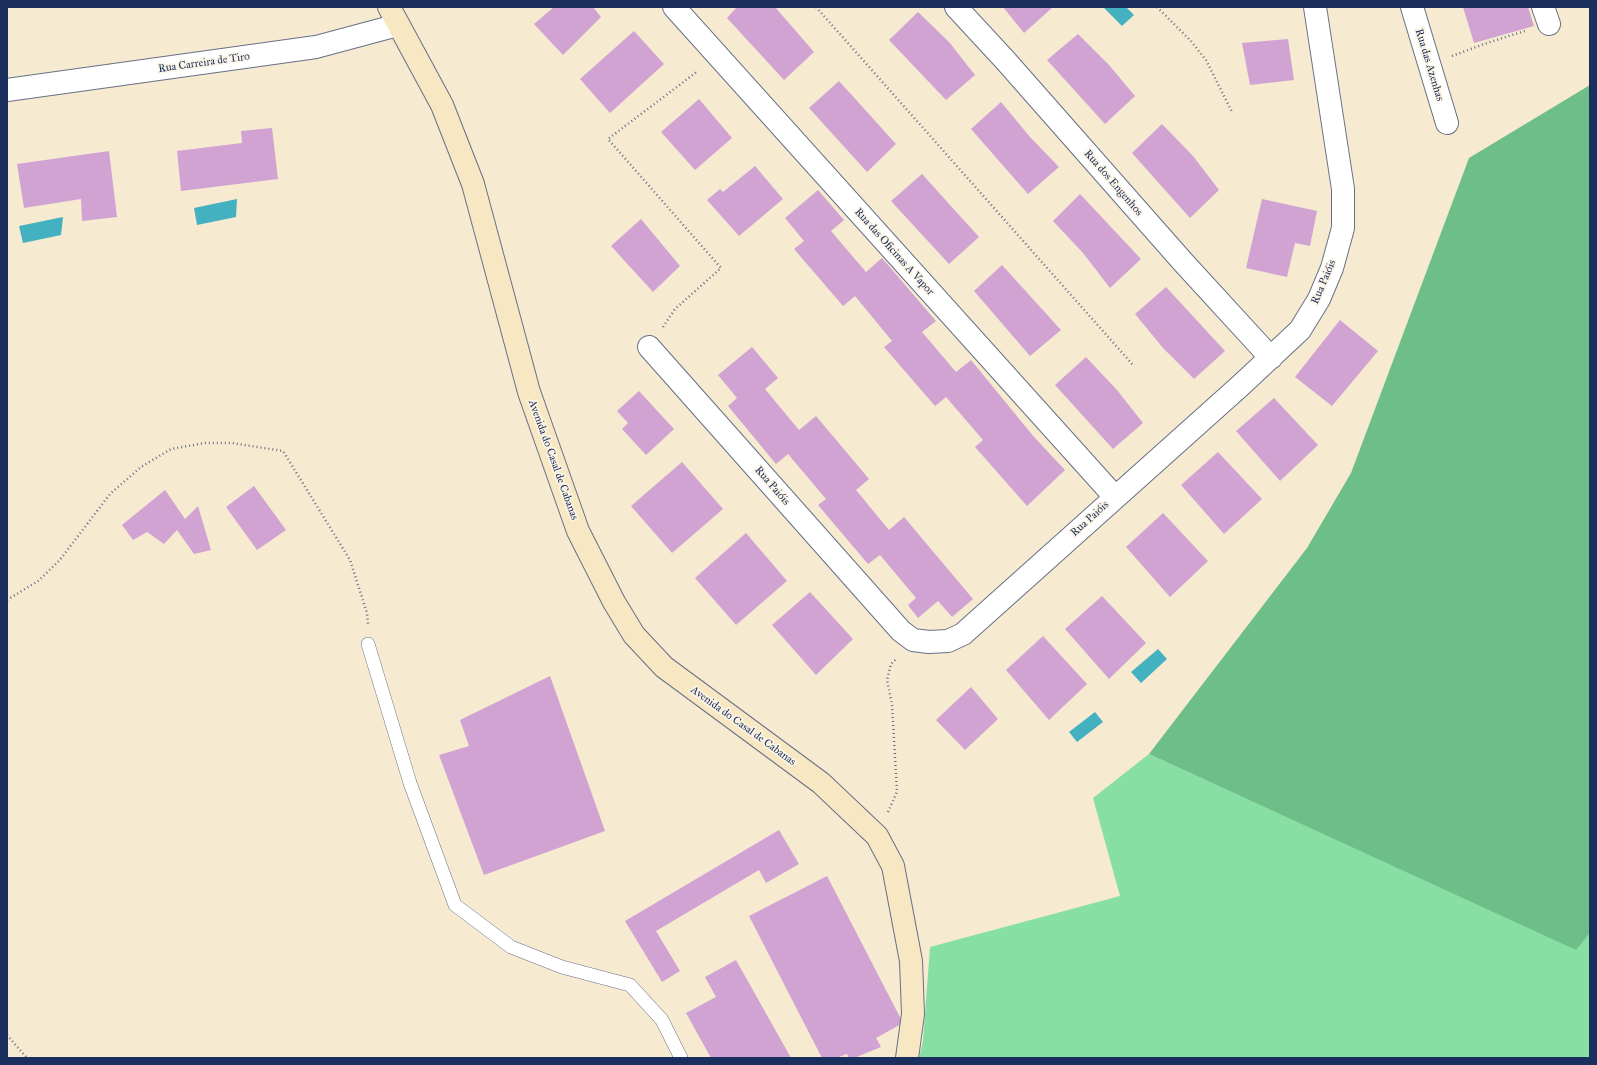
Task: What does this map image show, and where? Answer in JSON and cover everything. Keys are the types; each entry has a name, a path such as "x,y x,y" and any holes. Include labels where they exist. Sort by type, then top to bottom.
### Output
{"street":[{"name":"Rua das Oficinas A Vapor","path":"674,7 1115,497"},
{"name":"Rua dos Engenhos","path":"956,7 1006,60 1182,262 1270,358"},
{"name":"Rua Paióis","path":"649,347 884,614 901,631 913,640 929,642 948,641 964,634 1240,386 1300,330 1319,299 1332,268 1343,228 1343,189 1315,7"},
{"name":"Rua das Azenhas","path":"1412,7 1447,123"},
{"name":"Rua Carreira de Tiro","path":"7,90 316,47 394,16"},
{"name":"Avenida do Casal de Cabanas","path":"394,16 442,105 473,184 529,392 578,530 614,602 634,636 664,667 821,783 877,836 893,866 911,960 913,1014 907,1058"}],"lane":[{"path":"368,644 410,783 455,905 511,947 562,967 630,985 662,1020 681,1058"}],"path":[{"path":"816,7 1133,365"},
{"path":"1157,7 1190,40 1206,60 1232,112"},
{"path":"1429,64 1487,43 1546,16"},
{"path":"675,309 720,268 608,138 718,55"},
{"path":"7,600 38,581 59,561 110,494 141,467 171,448 205,443 254,446 283,451 350,560 367,613 368,644"},
{"path":"877,836 897,792 892,704 887,680 891,664 913,640"},
{"path":"7,1035 27,1058"}],"green space":[{"path":"1590,85 1590,933 1576,950 1149,754 1307,548 1351,473 1469,158"},
{"path":"1149,754 1576,949 1590,933 1590,1058 919,1058 923,1041 930,947 1120,896 1093,798"}],"water":[{"path":"1103,7 1126,7 1134,15 1122,26"},
{"path":"237,199 236,217 197,225 194,208"},
{"path":"63,217 61,235 23,243 19,226"},
{"path":"1158,649 1167,659 1141,683 1131,672"},
{"path":"1095,712 1103,722 1077,742 1069,732"}],"building":[{"path":"554,7 593,7 601,17 563,55 534,24"},
{"path":"737,7 775,7 814,52 784,80 727,18"},
{"path":"1003,7 1053,7 1024,33"},
{"path":"1463,7 1528,7 1534,26 1474,43"},
{"path":"918,12 949,42 975,75 946,100 889,40"},
{"path":"634,31 664,64 610,113 580,79"},
{"path":"1078,34 1109,65 1135,96 1105,124 1047,60"},
{"path":"1288,39 1294,80 1250,85 1242,43"},
{"path":"839,81 896,144 867,172 809,108"},
{"path":"699,99 732,138 695,170 661,132"},
{"path":"1001,102 1030,137 1059,167 1028,194 971,129"},
{"path":"1162,124 1193,156 1219,190 1190,218 1132,153"},
{"path":"272,128 278,179 181,191 177,151 242,143 241,131"},
{"path":"109,151 117,217 82,221 81,199 24,208 17,164"},
{"path":"755,166 783,199 739,236 707,200 720,189 723,192"},
{"path":"922,174 979,237 949,264 891,201"},
{"path":"818,190 844,220 831,231 866,272 882,258 936,321 922,332 956,372 971,360 1034,437 1065,470 1027,506 975,447 983,440 946,397 935,406 884,347 892,341 855,296 843,306 794,249 804,241 785,218"},
{"path":"1080,194 1141,259 1110,288 1083,253 1053,221"},
{"path":"1262,199 1317,211 1310,246 1295,243 1287,277 1246,268"},
{"path":"641,219 680,266 653,292 611,246"},
{"path":"1002,265 1061,330 1030,356 974,291"},
{"path":"1166,287 1225,351 1194,379 1163,348 1135,314"},
{"path":"1340,320 1378,351 1332,406 1295,377"},
{"path":"752,347 778,378 765,389 799,430 816,416 869,479 856,490 889,530 904,517 973,599 952,617 938,601 918,618 908,605 916,598 880,555 868,564 818,505 826,499 788,454 776,464 728,406 737,398 718,375"},
{"path":"1086,357 1117,390 1143,423 1113,449 1055,385"},
{"path":"639,391 674,429 646,455 622,429 628,423 617,411"},
{"path":"1274,398 1318,445 1280,481 1236,431"},
{"path":"1218,452 1262,499 1224,534 1181,485"},
{"path":"682,462 723,509 672,553 631,506"},
{"path":"254,486 286,530 257,550 226,507"},
{"path":"165,490 185,519 198,506 211,550 194,554 177,530 164,544 147,532 133,540 122,525"},
{"path":"1163,513 1208,561 1170,597 1126,547"},
{"path":"746,533 787,581 736,625 695,578"},
{"path":"810,592 853,639 816,675 772,625"},
{"path":"1102,596 1146,643 1109,679 1065,629"},
{"path":"1043,636 1087,684 1049,720 1006,670"},
{"path":"550,676 605,831 484,875 439,755 469,746 460,720"},
{"path":"971,687 998,719 965,750 936,720"},
{"path":"779,830 799,864 766,883 759,870 656,931 680,971 662,982 625,921"},
{"path":"827,876 903,1023 876,1038 881,1047 854,1058 849,1058 847,1054 836,1058 822,1058 749,916"},
{"path":"736,960 791,1058 711,1058 686,1013 716,997 705,977"}]}
